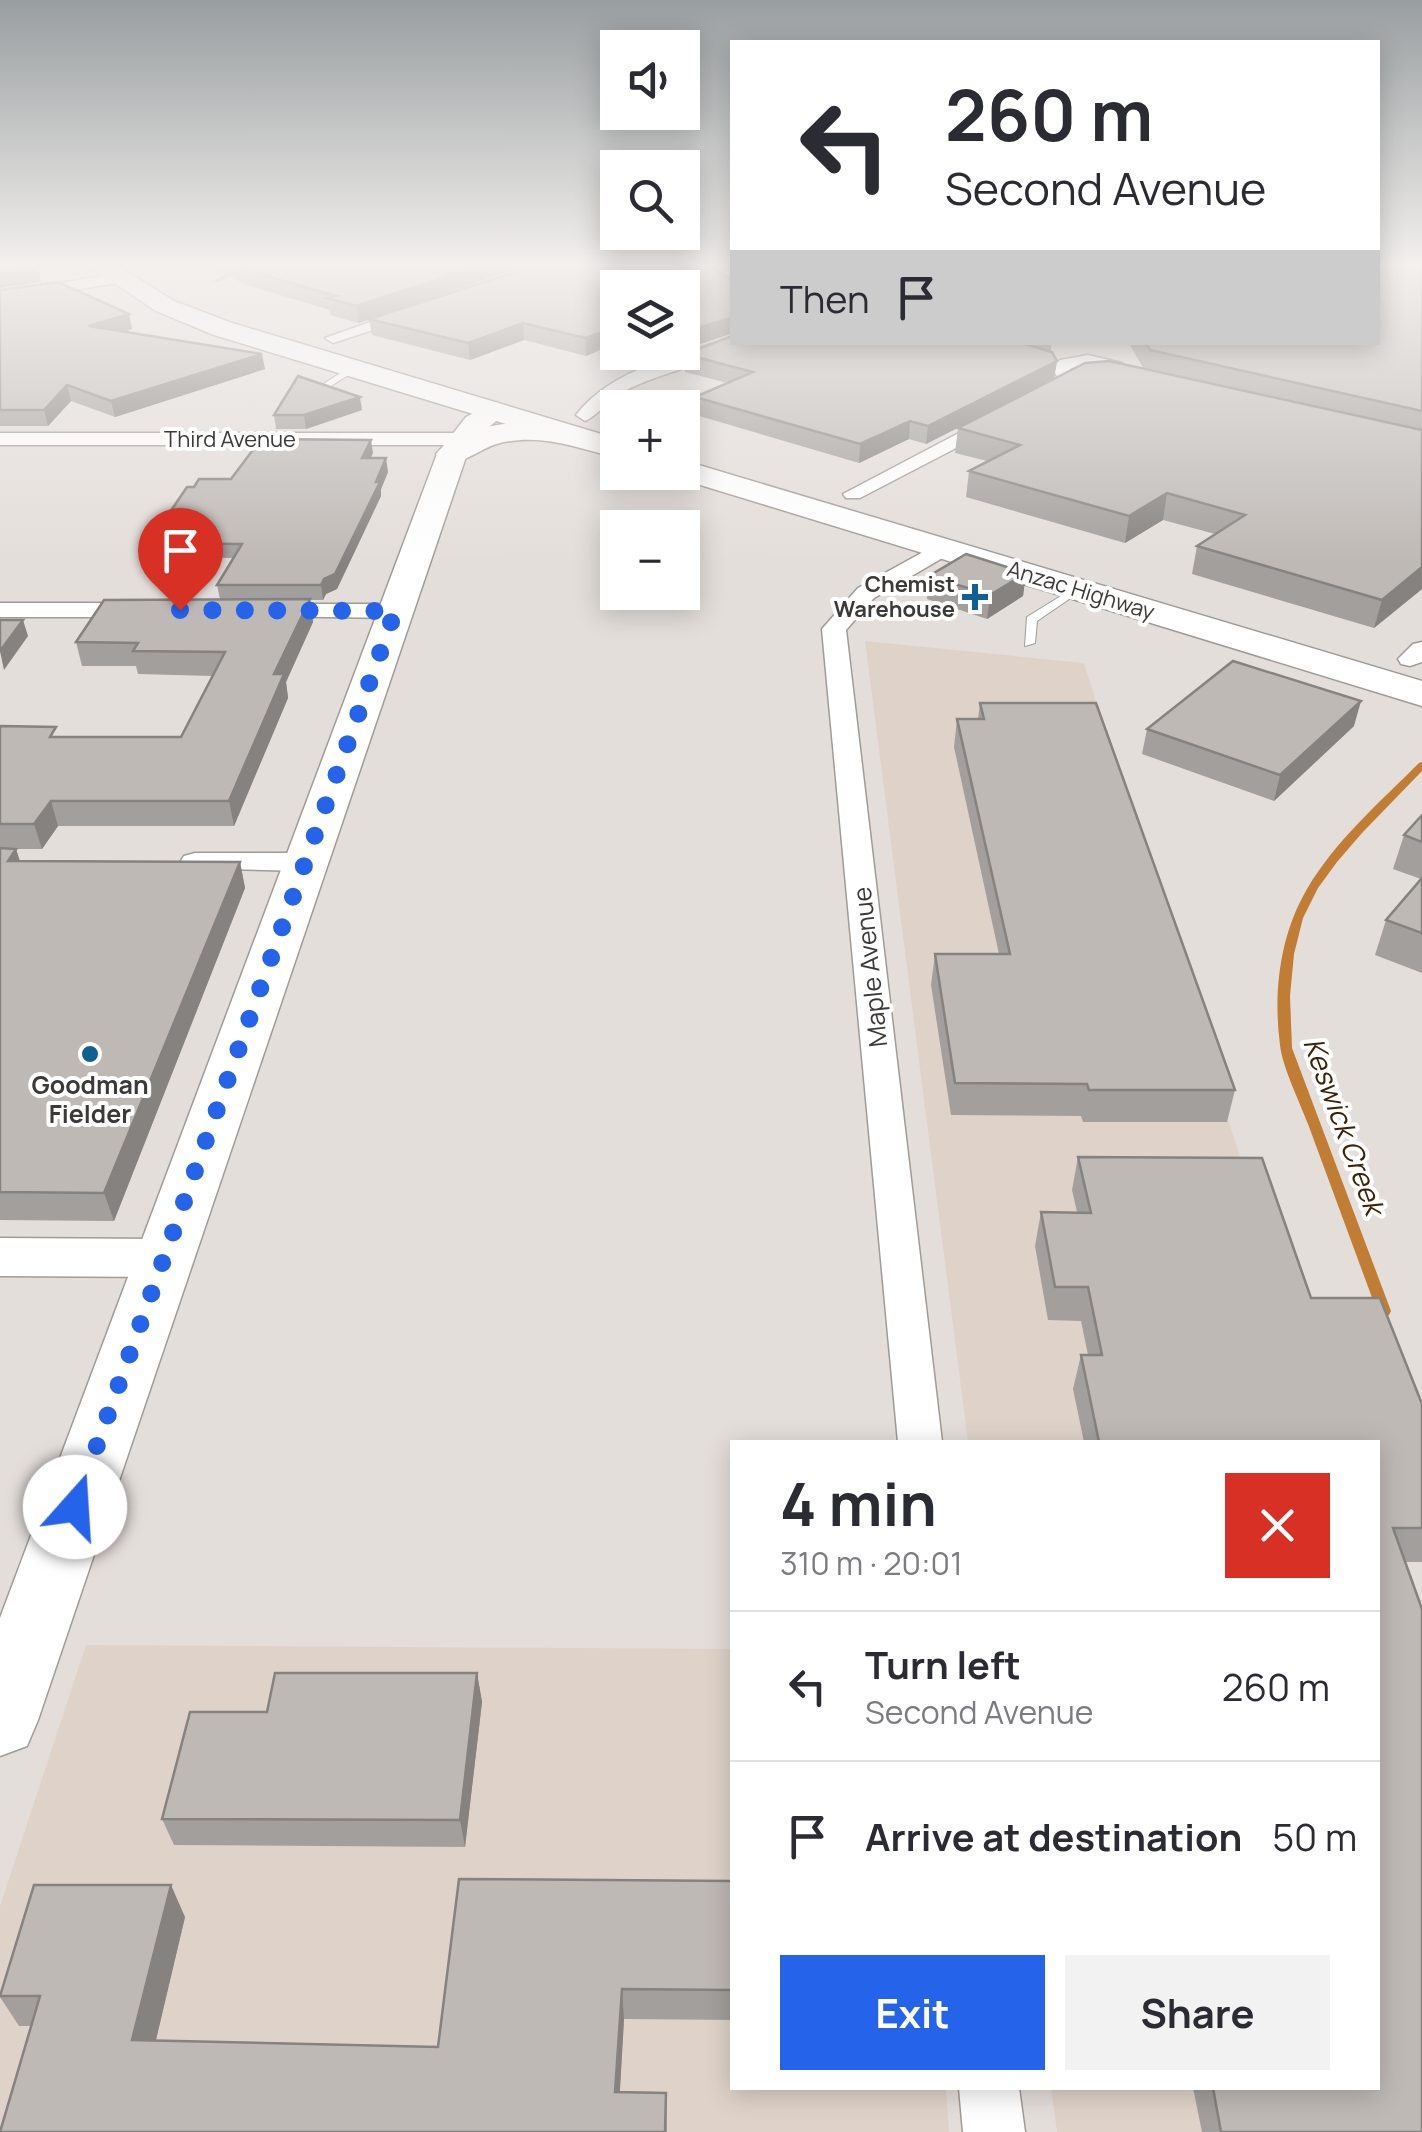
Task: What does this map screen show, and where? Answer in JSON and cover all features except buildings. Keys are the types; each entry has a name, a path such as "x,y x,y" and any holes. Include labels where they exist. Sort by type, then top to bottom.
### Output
{"highway":[{"path":"344,363 496,410 590,423"},
{"path":"409,363 590,423"},
{"path":"434,372 477,392 496,410"},
{"path":"457,446 496,434 590,423"},
{"name":"Anzac Highway","path":"700,449 1015,541 1238,623"},
{"path":"700,461 716,454"},
{"name":"Anzac Highway","path":"700,474 1077,588 1419,666"},
{"path":"920,513 946,532 943,548 1015,541"}],"main road":[{"path":"0,1720 304,862 457,446 481,417 496,410"}],"street":[{"path":"590,423 593,402 618,387 679,363"},
{"path":"1063,366 1080,363"},
{"path":"1063,366 1124,378 1116,367 1105,363"},
{"path":"1056,388 1063,366"},
{"path":"853,494 1024,405"},
{"name":"Third Avenue","path":"0,439 457,446"},
{"name":"Maple Avenue","path":"920,1440 834,629 866,592 943,548"},
{"path":"0,610 170,610"},
{"path":"246,611 395,611"},
{"path":"158,862 304,862"},
{"path":"0,1258 163,1258"},
{"path":"989,2090 994,2132"}],"lane":[{"path":"325,386 354,368"},
{"path":"1028,643 1031,620 1077,588"}],"shaded area":[{"path":"865,641 1084,663 1329,1440 968,1440"},
{"path":"86,1645 730,1649 730,2090 946,2090 949,2132 0,2132 0,1906"},
{"path":"1051,2090 1380,2090 1422,2132 1057,2132"}],"waterway":[{"name":"Keswick Creek","path":"1384,1311 1286,1048 1284,996 1288,954 1298,918 1313,888 1333,859 1422,765"}],"place":[{"name":"Chemist Warehouse","path":"975,597"},
{"name":"Goodman Fielder","path":"90,1054"}],"route":[{"path":"75,1507 395,611 180,610"}]}
